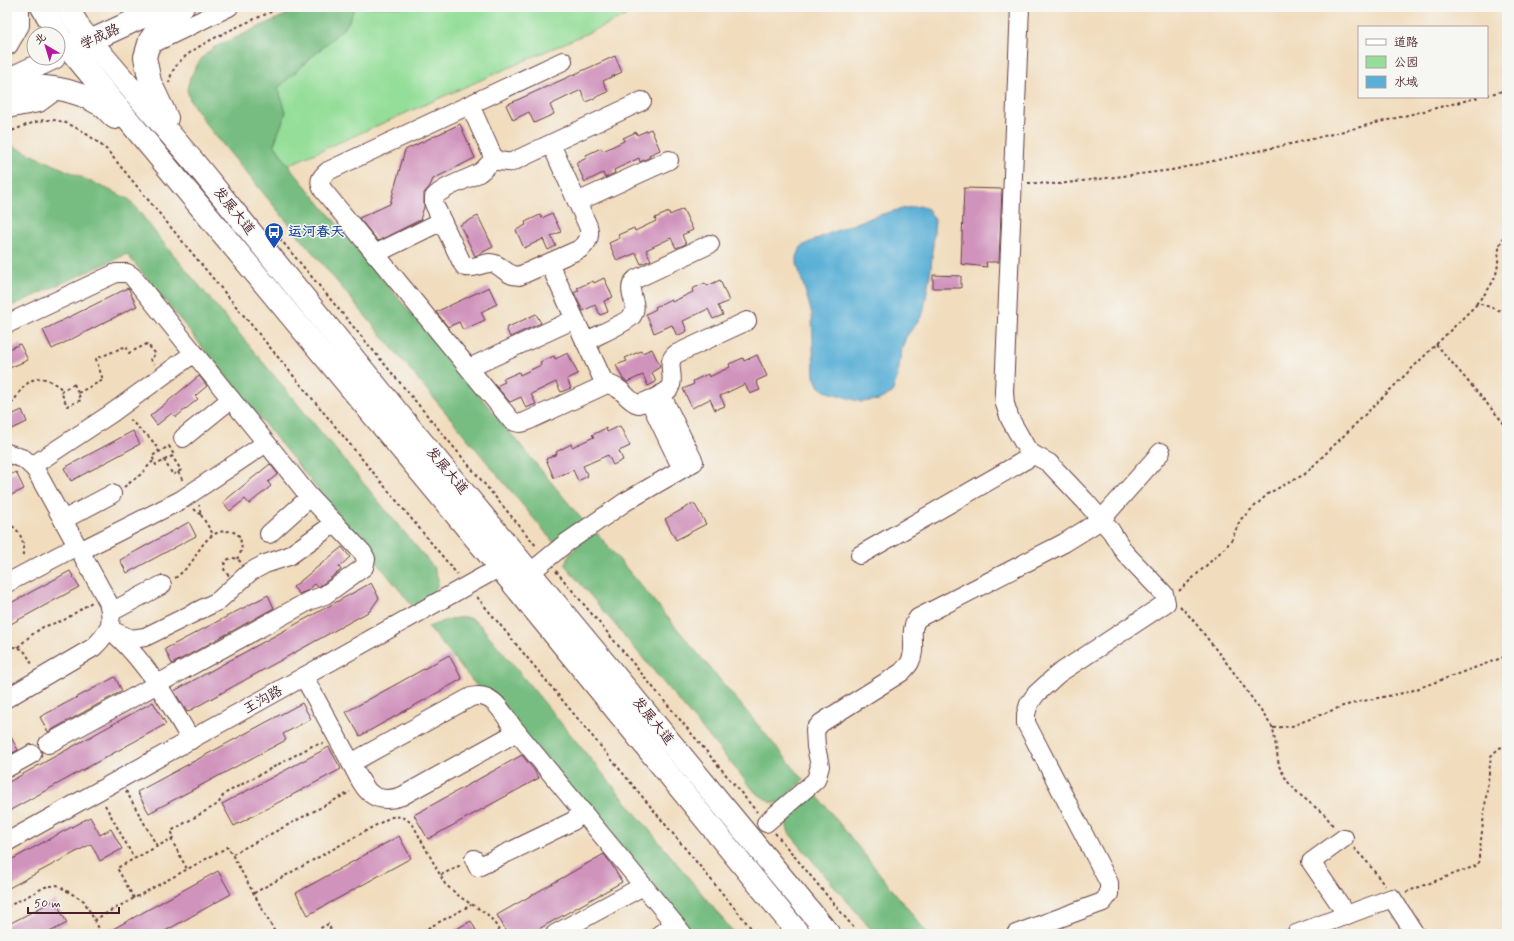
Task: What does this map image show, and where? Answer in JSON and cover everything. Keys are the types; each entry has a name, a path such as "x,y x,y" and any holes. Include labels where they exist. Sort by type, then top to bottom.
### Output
{"main road":[{"path":"18,7 18,25 7,49 26,51"},
{"name":"发展大道","path":"42,7 50,26"},
{"name":"发展大道","path":"67,7 86,36 203,173 394,408 532,563 829,934"},
{"name":"学成路","path":"86,36 131,7"},
{"name":"学成路","path":"66,46 86,36 164,7"},
{"path":"183,7 161,24 150,40 145,57 150,82 163,111 203,173"},
{"name":"发展大道","path":"66,56 184,188 500,568 799,934"},
{"name":"学成路","path":"7,80 31,66"},
{"path":"7,90 19,87 45,86 85,97 102,106 184,188"}],"street":[{"path":"148,46 229,7"},
{"path":"1020,7 1004,392 1005,404 1010,419 1020,438 1028,449 1034,455 1049,463 1101,520 1125,553 1164,594 1166,603 1058,674 1036,694 1029,704 1026,714 1026,723 1109,883 1108,894 1103,902 1021,933"},
{"path":"563,61 328,171 321,177 320,183 323,190 515,423 520,423 607,384"},
{"path":"7,109 39,103 58,89"},
{"path":"551,144 590,233 585,245 580,249 549,264 519,276 513,276 496,264 491,263 476,267 465,267 434,204 434,197 440,192 480,172 495,161 505,163 512,162 642,101"},
{"path":"470,105 495,161"},
{"path":"577,202 669,160"},
{"path":"375,254 442,221"},
{"path":"585,342 630,318 635,309 630,285 636,278 710,244"},
{"path":"549,264 600,375 607,384 618,388 633,402 638,404 655,397 669,388 673,377 670,367 672,356 746,321"},
{"path":"7,324 116,273 122,272 132,276 310,497 363,553 366,559 364,567 325,596 309,601 48,744"},
{"path":"469,368 575,320"},
{"path":"32,466 112,412 194,353"},
{"name":"王沟路","path":"7,842 500,568 532,563 566,543 625,502 688,466 655,397"},
{"path":"183,438 231,400"},
{"path":"7,583 181,500 266,443"},
{"path":"7,452 24,459 32,466 108,602 110,620 126,644 158,684 191,740"},
{"path":"766,822 816,780 820,766 816,747 815,730 821,723 902,672 911,661 914,647 913,624 918,618 1064,543 1101,520 1161,452"},
{"path":"860,555 1034,455"},
{"path":"63,520 112,494"},
{"path":"269,534 310,497"},
{"path":"110,620 131,639 145,637 218,601 250,572 265,564 289,556 335,523"},
{"path":"7,698 94,647 103,638 110,620 162,585"},
{"path":"304,677 363,785 369,794 375,798 393,800 402,796 517,732"},
{"path":"351,763 471,697 476,695 490,698 679,930 660,934"},
{"path":"7,768 32,754"},
{"path":"474,859 478,867 573,821 583,812"},
{"path":"1344,838 1311,862 1347,915"},
{"path":"555,934 643,886"},
{"path":"1296,934 1392,898 1415,934"}],"path":[{"path":"169,89 168,83 176,66 190,52 207,42 282,7"},
{"path":"1488,95 1507,90"},
{"path":"1012,182 1058,184 1172,170 1304,141 1476,98"},
{"path":"7,133 24,125 51,120 69,124 93,138 107,150 756,934"},
{"path":"274,232 532,563 766,822 859,934"},
{"path":"1166,603 1226,547 1232,539 1240,520 1269,493 1305,474 1476,305 1491,285 1496,273 1499,245 1507,232"},
{"path":"1476,305 1481,304 1507,312"},
{"path":"78,393 103,380 96,359 126,346 129,353 147,344 156,354 150,359 163,375"},
{"path":"1436,344 1507,427"},
{"path":"7,407 14,401 30,380 36,378 50,381 63,390"},
{"path":"74,384 82,400 67,406 61,392 63,390 74,384"},
{"path":"112,412 130,419 139,430 151,438 159,452"},
{"path":"164,460 173,475 181,470 172,456 174,455 169,446 152,456 156,465 164,460 172,456"},
{"path":"112,494 131,482 154,460"},
{"path":"201,515 214,535"},
{"path":"7,523 16,528 21,536 24,550 20,562"},
{"path":"162,585 181,574 192,561 203,542 214,535 225,531 238,533 240,536 242,550 237,559"},
{"path":"18,647 43,627 64,620 104,595"},
{"path":"1166,603 1176,603 1184,609 1273,728 1279,766 1288,781 1299,794 1325,815 1383,882 1392,898 1478,865 1491,756 1499,748 1507,746"},
{"path":"7,647 18,647 26,651 40,679"},
{"path":"1273,728 1292,726 1343,706 1408,692 1507,656"},
{"path":"134,898 117,868 170,839 174,836 171,830 218,804 224,794 312,746 329,742 337,738"},
{"path":"119,779 157,846"},
{"path":"233,854 363,785"},
{"path":"97,792 134,858"},
{"path":"254,893 390,818 397,816 408,820 413,825 440,875 451,890 471,905 487,914 501,934"},
{"path":"170,839 187,869"},
{"path":"94,920 228,846 276,934"},
{"path":"440,875 474,859"},
{"path":"7,907 45,887 57,885 84,901 102,934"},
{"path":"417,934 471,905"},
{"path":"310,934 328,924 333,934"}],"green space":[{"path":"303,7 355,7 347,25 278,88 286,112 274,144 288,165 585,523 555,544 205,123 190,100 187,89 190,78 197,65 213,48"},
{"path":"355,7 621,7 626,16 288,165 274,144 286,112 278,88 347,25"},
{"path":"13,146 129,199 162,241 434,568 438,579 436,589 426,601 414,608 127,254 7,308 7,148"},
{"path":"596,532 804,780 778,803 770,802 755,792 565,565 570,554 582,542"},
{"path":"464,617 472,619 481,626 735,934 681,934 428,627 450,619"},
{"path":"815,793 928,934 875,934 789,833 786,823 788,815"}],"water":[{"path":"920,206 928,209 935,220 931,269 923,314 906,337 902,349 897,378 892,393 879,400 861,402 825,391 819,387 814,376 812,314 797,264 797,257 801,247 838,230 868,219 889,212"}],"building":[{"path":"615,56 622,72 603,81 608,92 586,102 581,90 550,105 554,114 534,123 529,112 513,120 506,105"},
{"path":"460,124 475,158 433,179 430,186 424,193 424,207 420,220 378,241 359,218 390,204 405,150"},
{"path":"651,129 660,150 649,155 650,157 640,162 639,158 614,170 615,173 605,178 603,173 585,182 576,163 587,158 586,155 601,148 603,151 624,141 623,138 636,132 637,135"},
{"path":"964,188 1002,189 999,262 986,262 987,267 961,264"},
{"path":"683,209 693,230 682,235 686,244 676,248 671,238 646,250 651,260 641,264 636,253 617,261 609,243 620,238 618,235 634,228 635,231 656,221 655,218 669,212 670,215"},
{"path":"552,213 561,232 551,236 556,246 548,250 543,239 524,248 516,230 526,225 525,222 540,215 542,218"},
{"path":"478,216 493,247 475,256 460,225"},
{"path":"933,275 961,276 961,288 933,288"},
{"path":"604,278 613,297 604,301 608,312 600,315 595,305 583,311 574,293 579,290 577,288 593,281 594,283"},
{"path":"720,280 729,301 718,306 723,315 713,319 708,309 683,321 687,331 677,336 672,325 654,333 646,314 656,309 655,307 671,299 672,302 693,292 692,289 705,283 707,286"},
{"path":"489,287 497,304 481,312 485,320 463,330 459,322 448,327 436,312"},
{"path":"128,288 137,306 52,349 43,330"},
{"path":"536,314 541,323 510,337 506,328"},
{"path":"20,344 28,360 7,369 7,350"},
{"path":"652,349 660,366 652,372 656,382 648,386 643,375 627,382 623,379 616,365 627,361 625,358 641,351 642,353"},
{"path":"568,353 578,374 567,379 571,388 561,392 556,382 531,394 536,404 526,408 521,397 510,402 496,386 505,382 503,379 519,372 520,375 541,365 540,362 554,356 555,359"},
{"path":"757,355 767,376 756,381 760,390 750,394 745,384 720,396 725,406 715,410 710,399 692,408 683,389 694,384 693,381 708,374 709,377 730,367 729,364 743,358 744,361"},
{"path":"199,376 207,386 195,396 198,399 176,417 172,413 157,425 150,416"},
{"path":"22,410 27,422 7,431 7,417"},
{"path":"620,426 630,446 619,451 623,460 613,465 608,455 583,466 588,476 578,481 573,470 554,478 546,459 557,454 556,452 571,444 572,447 594,437 592,435 606,428 607,432"},
{"path":"133,431 140,444 71,481 64,468"},
{"path":"270,464 278,474 268,482 271,486 249,504 245,499 230,511 223,502"},
{"path":"16,472 24,489 7,497 7,476"},
{"path":"694,503 706,524 676,540 665,519"},
{"path":"189,522 196,536 127,573 120,560"},
{"path":"342,547 350,557 339,567 341,570 320,586 318,587 315,584 307,591 299,594 293,587"},
{"path":"70,571 79,587 7,626 7,605"},
{"path":"371,583 379,598 370,611 187,712 174,691"},
{"path":"268,595 274,608 172,664 165,649"},
{"path":"449,655 462,679 360,736 346,712"},
{"path":"115,677 122,691 48,732 40,717"},
{"path":"153,702 166,724 7,812 7,783"},
{"path":"302,703 311,719 283,734 286,740 149,813 137,792"},
{"path":"7,730 18,750 7,756"},
{"path":"329,747 341,769 234,826 222,804"},
{"path":"522,755 539,778 428,839 414,815"},
{"path":"90,817 100,835 111,829 122,849 100,861 91,844 7,889 7,862"},
{"path":"399,836 411,858 308,915 296,893"},
{"path":"604,854 622,882 530,934 508,934 497,915"},
{"path":"218,871 231,894 160,934 104,934"},
{"path":"55,900 67,923 46,934 7,934 7,925"},
{"path":"471,921 478,934 447,934"}],"place":[{"name":"运河春天","path":"274,249"}]}
